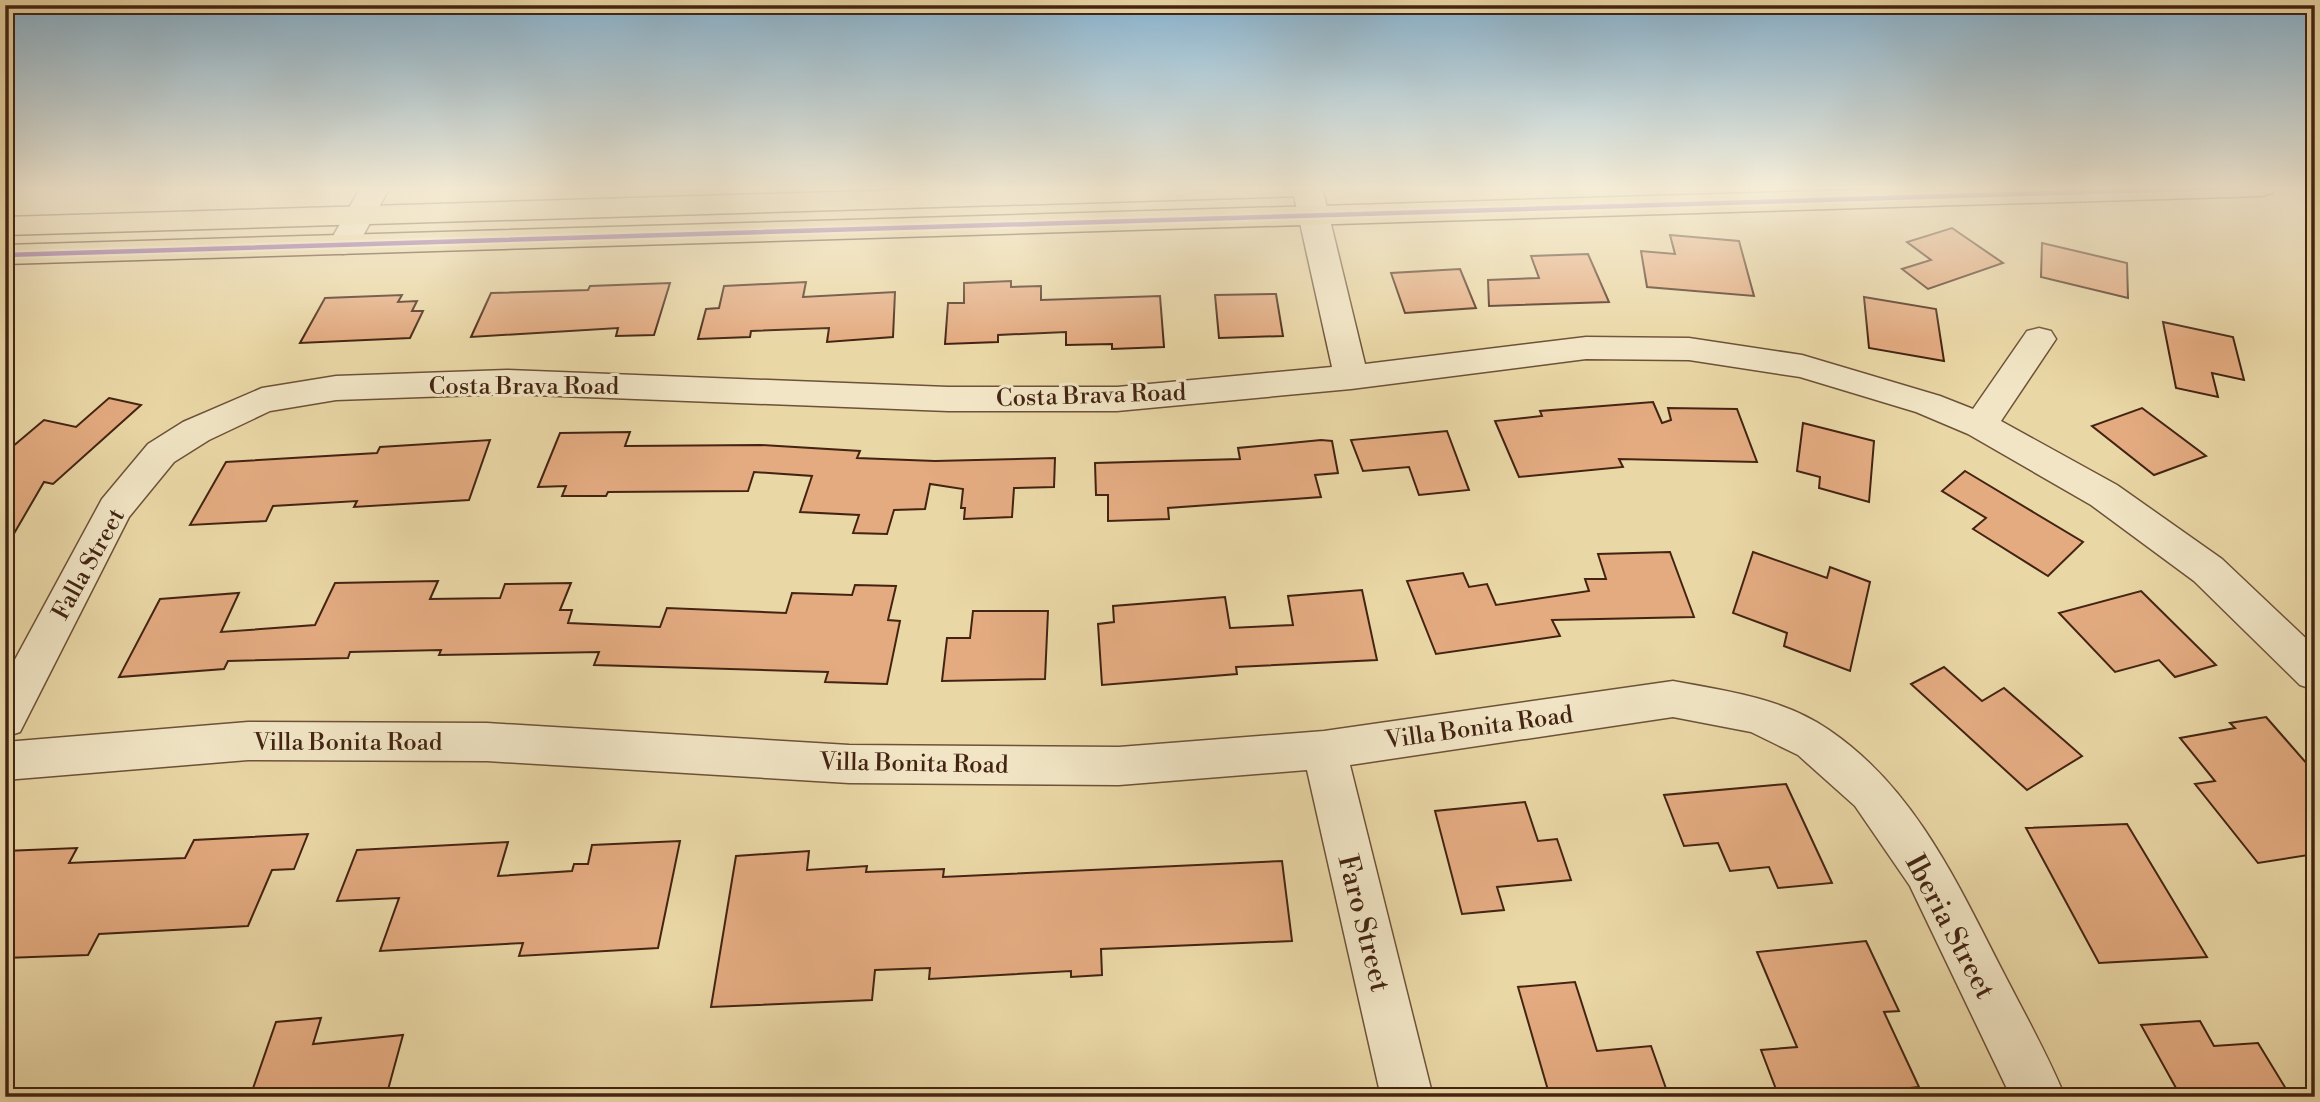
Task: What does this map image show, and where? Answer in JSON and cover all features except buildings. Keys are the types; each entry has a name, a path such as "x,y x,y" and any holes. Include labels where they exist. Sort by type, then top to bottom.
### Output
{"main road":[{"path":"5,255 457,238"}],"street":[{"path":"343,244 346,238"},
{"path":"1318,238 1351,377"},
{"path":"1979,425 2039,339"},
{"name":"Costa Brava Road","path":"196,430 262,401 336,388 508,382 948,399 1117,399 1351,377 1586,348 1689,349 1802,366 1928,404 1979,425 2105,495 2208,570 2315,673"},
{"name":"Falla Street","path":"5,719 115,509 161,453 196,430"},
{"name":"Villa Bonita Road","path":"5,761 248,741 487,741 849,764 1119,766 1324,750 1673,699 1758,715 1813,742"},
{"name":"Iberia Street","path":"1813,742 1871,792 1927,871 2039,1097"},
{"name":"Faro Street","path":"1324,750 1407,1097"}],"transit line":[{"path":"5,255 552,238"}]}
